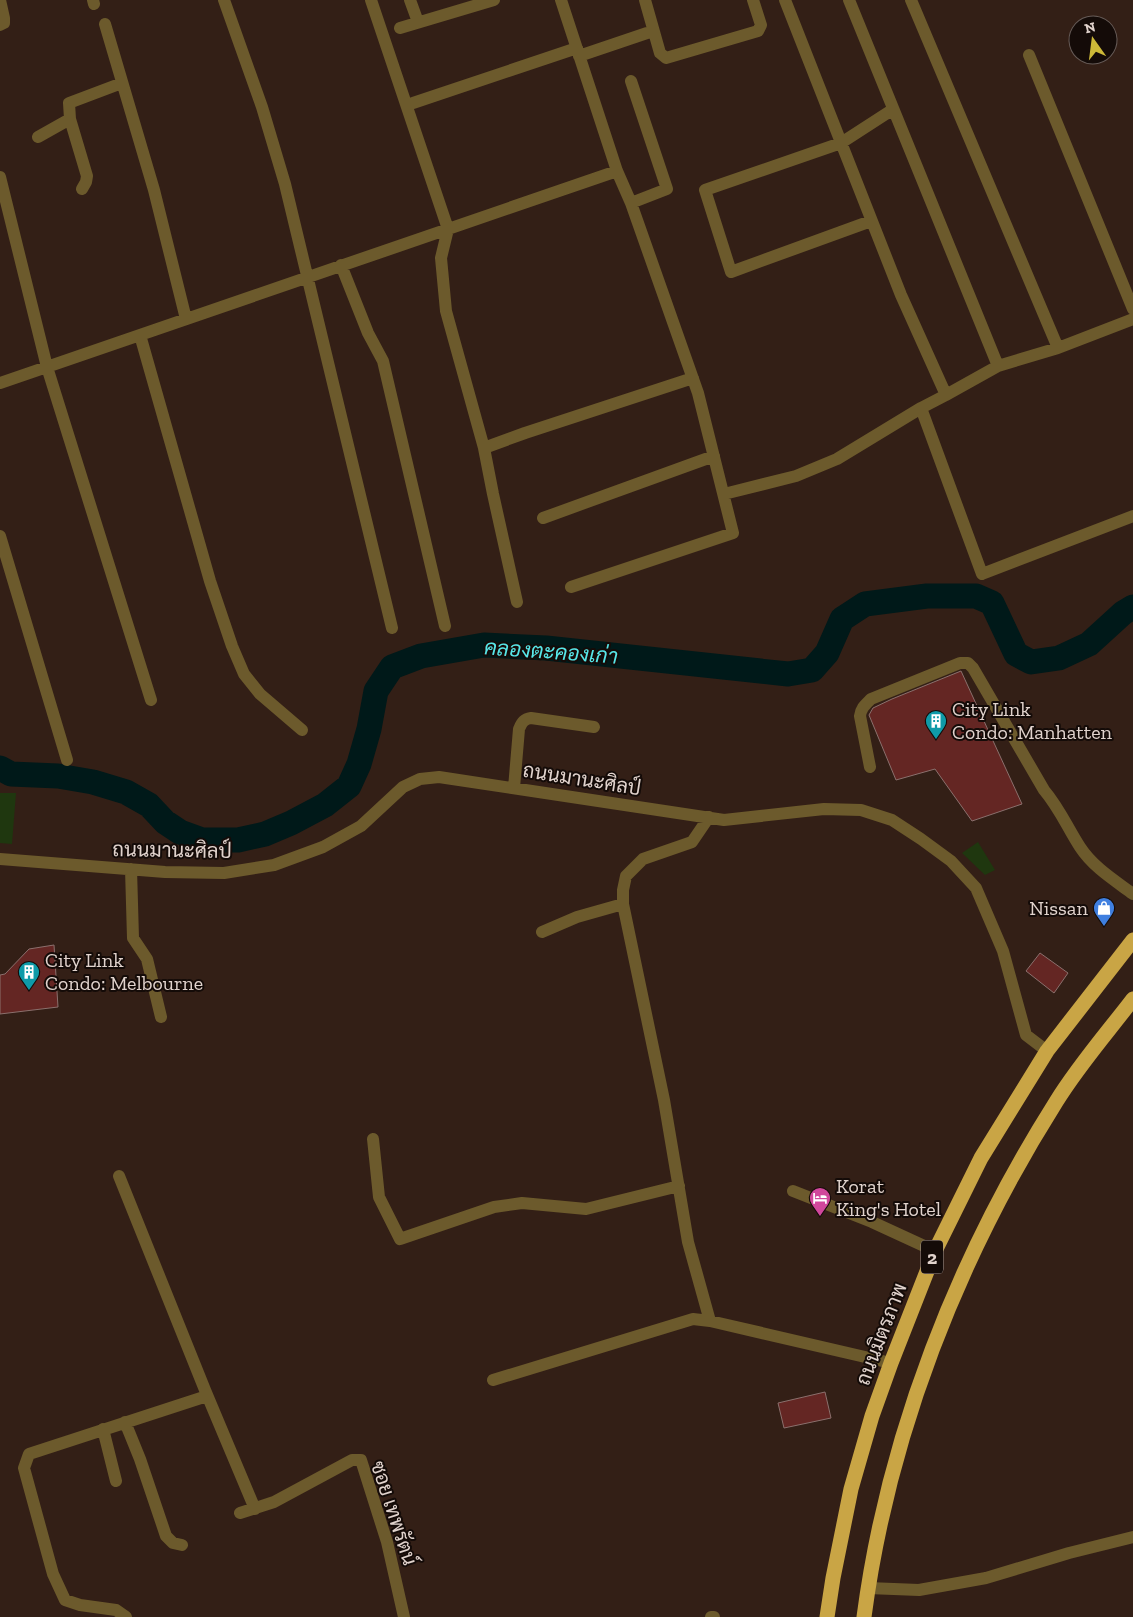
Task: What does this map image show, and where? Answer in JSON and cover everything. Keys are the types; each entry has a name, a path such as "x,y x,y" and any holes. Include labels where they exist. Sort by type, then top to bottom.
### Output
{"highway":[{"name":"ถนนมิตรภาพ","path":"827,1617 832,1578 851,1489 872,1416 935,1251 981,1158 1047,1050 1133,940"},
{"name":"2","path":"864,1617 868,1588 887,1498 904,1433 922,1379 965,1270 1010,1178 1056,1101 1133,999"}],"street":[{"path":"0,0 4,23 0,25"},
{"path":"224,0 265,115 286,184 392,628"},
{"path":"372,0 448,229 442,258 446,310 484,448 517,602"},
{"path":"410,0 418,22"},
{"path":"400,28 494,0"},
{"path":"561,0 617,171 631,203 693,378 733,534 571,587"},
{"path":"645,0 660,53 666,58 758,31 760,25 753,0"},
{"path":"785,0 901,295 946,396"},
{"path":"849,0 892,110 998,366"},
{"path":"911,0 1058,348"},
{"path":"105,24 154,190 186,319"},
{"path":"413,103 578,52 647,33"},
{"path":"1029,55 1133,309"},
{"path":"631,81 667,189 631,203"},
{"path":"82,189 87,176 70,118 69,103 122,83"},
{"path":"871,221 731,272 705,190 841,143 892,110"},
{"path":"38,137 70,118"},
{"path":"0,384 617,171"},
{"path":"0,177 47,367 152,700"},
{"path":"341,265 368,333 383,361 444,626"},
{"path":"724,494 796,476 837,459 921,408 998,366 1058,348 1133,319"},
{"path":"140,335 210,581 232,646 244,674 260,694 302,730"},
{"path":"484,448 524,432 693,378"},
{"path":"921,408 982,574 1133,516"},
{"path":"543,518 714,456"},
{"path":"0,536 67,760"},
{"path":"870,767 860,716 865,705 871,699 960,663 968,663 973,668 1044,790 1056,804 1080,848 1104,873 1133,894"},
{"path":"514,788 519,729 526,719 531,718 594,727"},
{"name":"ถนนมานะศิลป์","path":"0,859 131,869 224,873 274,865 323,847 361,826 403,787 420,779 439,777 724,820 824,810 861,810 892,820 921,839 951,861 976,888 1003,951 1026,1035 1047,1050"},
{"path":"709,817 692,842 644,859 626,876 623,904 664,1100 688,1242 710,1321"},
{"path":"131,869 133,938 146,956 161,1017"},
{"path":"542,932 577,917 623,904"},
{"path":"373,1139 379,1197 400,1239 494,1207 522,1203 586,1209 679,1186"},
{"path":"120,1176 207,1396 255,1509"},
{"path":"793,1191 872,1222 935,1251"},
{"path":"493,1380 693,1319 710,1321 891,1363"},
{"path":"126,1617 116,1610 80,1605 65,1600 53,1574 24,1468 29,1454 207,1396"},
{"path":"125,1422 140,1459 166,1536 172,1543 182,1545"},
{"path":"103,1429 116,1481"},
{"name":"ซอย เทพรัตน์","path":"240,1513 274,1502 352,1460 361,1460 386,1542 404,1617"},
{"path":"868,1588 919,1590 986,1578 1069,1553 1133,1537"}],"green space":[{"path":"0,793 16,793 12,844 0,843"},
{"path":"978,842 995,870 985,875 962,853"}],"building":[{"name":"City Link Condo: Manhatten","path":"961,671 1022,804 972,821 935,769 896,780 869,715 873,708"},
{"name":"City Link Condo: Melbourne","path":"54,945 58,1007 0,1014 0,975 5,974 29,949"},
{"path":"1040,953 1068,973 1054,993 1026,971"},
{"path":"825,1392 831,1418 784,1428 778,1403"}],"waterway":[{"name":"คลองตะคองเก่า","path":"0,768 11,774 58,776 93,782 126,792 149,805 165,822 180,832 202,840 238,840 265,834 291,823 325,805 349,786 359,764 369,729 376,691 392,667 421,656 484,645 546,648 788,674 812,670 827,653 842,619 865,604 927,596 976,596 992,603 1016,654 1031,662 1059,658 1089,644 1123,613 1133,607"}],"place":[{"name":"City Link Condo: Manhatten","path":"936,740"},
{"name":"Nissan","path":"1104,927"},
{"name":"City Link Condo: Melbourne","path":"29,991"},
{"name":"Korat King's Hotel","path":"820,1217"}]}
